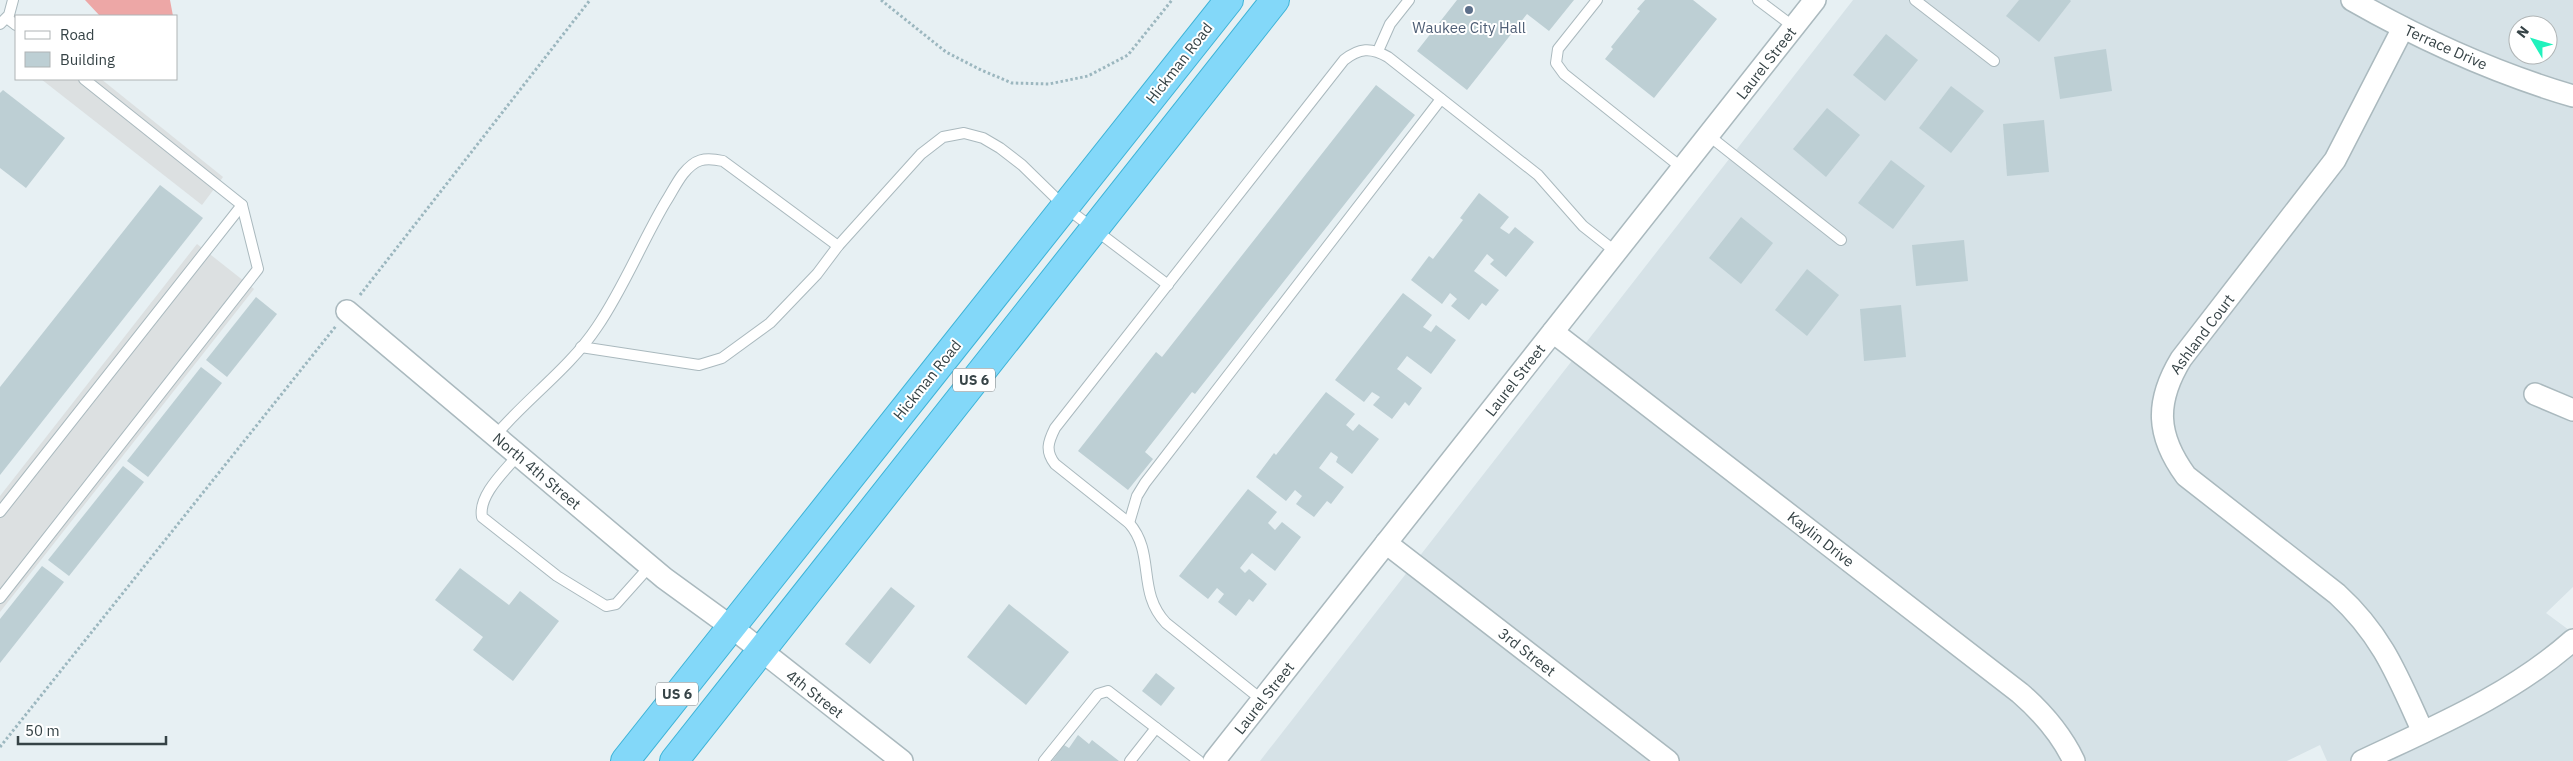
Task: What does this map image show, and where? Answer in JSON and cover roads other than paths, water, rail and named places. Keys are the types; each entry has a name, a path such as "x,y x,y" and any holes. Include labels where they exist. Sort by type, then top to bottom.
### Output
{"highway":[{"name":"Hickman Road","path":"625,761 730,626 1229,0"},
{"name":"US 6","path":"674,761 1275,0"}],"street":[{"name":"Laurel Street","path":"1214,761 1815,0"},
{"name":"Terrace Drive","path":"2352,0 2403,28 2463,57 2538,86 2573,96"},
{"name":"Ashland Court","path":"2403,28 2335,160 2181,359 2170,376 2164,395 2162,413 2164,436 2186,476 2337,594 2358,614 2377,638 2390,660 2423,732"},
{"name":"North 4th Street","path":"347,311 650,566 730,626"},
{"name":"Kaylin Drive","path":"1553,332 2042,712 2060,735 2074,761"},
{"path":"2535,394 2573,410"},
{"name":"3rd Street","path":"1386,543 1668,761"},
{"name":"4th Street","path":"730,626 902,761"},
{"path":"2362,761 2500,693 2528,675 2573,640"}],"lane":[{"path":"13,0 3,21 15,25"},
{"path":"1378,51 1390,24 1409,0"},
{"path":"1597,0 1558,49 1556,62 1564,74 1682,168"},
{"path":"1758,0 1794,27"},
{"path":"1915,0 1994,62"},
{"path":"1262,700 1157,614 1147,585 1143,547 1137,532 1129,522 1055,464 1049,457 1047,448 1055,428 1344,60 1354,52 1365,49 1378,51 1538,176 1583,226 1616,252"},
{"path":"0,598 258,269 242,205 85,80"},
{"path":"1129,522 1137,496 1145,483 1441,99"},
{"path":"581,347 699,365 722,358 770,323 817,274 838,246 921,154 943,137 964,133 983,138 1000,148 1022,165 1065,207 1168,285"},
{"path":"1708,136 1842,240"},
{"path":"494,436 581,347 597,327 682,174 696,160 707,158 723,161 838,246"},
{"path":"0,512 242,205"},
{"path":"518,455 487,494 480,511 482,517 556,576 606,606 616,604 650,566"},
{"path":"1044,761 1098,694 1108,691 1199,761"},
{"path":"1130,761 1156,728"}],"place":[{"name":"Waukee City Hall","path":"1469,10"}]}
